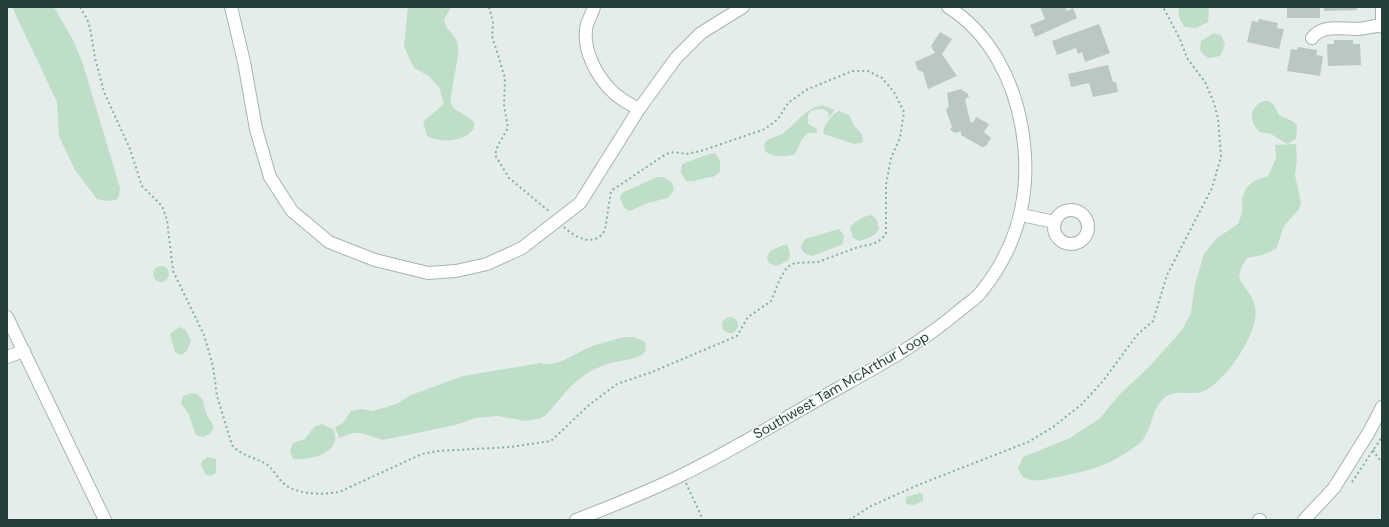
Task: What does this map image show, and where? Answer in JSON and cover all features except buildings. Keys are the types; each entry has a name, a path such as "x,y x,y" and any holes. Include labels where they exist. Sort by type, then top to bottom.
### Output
{"street":[{"path":"231,7 244,62 256,129 270,177 292,211 329,242 375,260 428,273 456,272 487,264 522,248 580,203 639,109 676,58 701,33 743,7"},
{"path":"594,7 587,25 586,42 592,63 600,78 616,95 639,109"},
{"name":"Southwest Tam McArthur Loop","path":"576,520 634,497 683,475 908,349 950,319 981,292 1008,251 1021,215 1025,186 1026,152 1020,116 1010,85 997,58 979,33 948,7"},
{"path":"1312,38 1315,34 1324,29 1358,29 1382,26 1382,7"},
{"path":"1021,215 1055,222"},
{"path":"7,317 105,520"},
{"path":"7,357 24,351"},
{"path":"1304,520 1334,488 1369,432 1382,407"}],"path":[{"path":"849,520 871,506 939,476 1028,442 1053,428 1081,405 1103,381 1136,335 1153,321 1167,275 1212,188 1220,157 1218,118 1214,103 1205,82 1187,58 1180,39 1163,7"},
{"path":"1373,450 1382,463"},
{"path":"683,475 703,520"}],"green space":[{"path":"12,7 54,7 74,42 82,61 120,188 119,196 116,200 106,201 97,199 75,170 59,136 57,102"},
{"path":"408,7 451,7 444,20 448,29 456,38 458,43 458,56 451,104 456,110 472,120 474,123 474,128 464,137 452,140 439,140 427,136 423,122 444,104 439,87 429,76 414,68 404,47"},
{"path":"1179,7 1208,7 1208,22 1196,28 1185,27 1179,18"},
{"path":"1214,33 1221,35 1225,45 1220,56 1209,58 1200,50 1201,41"},
{"path":"1263,101 1268,101 1273,104 1279,115 1294,122 1297,126 1296,139 1287,144 1271,134 1259,132 1254,124 1252,115 1255,107"},
{"path":"822,105 835,110 829,117 828,112 823,109 813,110 808,114 808,124 817,129 817,133 808,133 802,139 795,154 779,156 771,155 765,151 764,145 767,140 782,134 809,110"},
{"path":"839,111 849,115 855,127 862,134 863,141 861,143 854,144 824,134 824,128 828,121"},
{"path":"1296,144 1297,159 1295,175 1301,203 1299,209 1284,226 1276,249 1262,255 1247,258 1241,268 1239,278 1252,299 1255,307 1255,317 1253,329 1247,342 1231,367 1212,386 1204,391 1199,393 1178,393 1168,395 1163,399 1156,409 1145,437 1138,445 1118,458 1093,468 1050,479 1033,480 1024,477 1018,468 1023,457 1068,439 1099,419 1121,393 1150,366 1182,330 1191,313 1195,284 1204,254 1217,238 1238,224 1242,213 1242,199 1246,188 1254,181 1268,176 1276,159 1275,145"},
{"path":"712,153 716,154 720,162 720,172 713,177 686,181 681,173 682,164"},
{"path":"657,177 663,177 672,182 674,190 668,198 647,203 630,211 624,208 620,198 622,193"},
{"path":"870,215 877,221 878,228 875,234 860,241 853,238 850,228 851,226 858,220"},
{"path":"839,229 844,235 843,244 812,256 803,252 801,246 805,239"},
{"path":"783,245 787,245 789,249 790,255 788,261 776,266 769,263 767,257 770,251"},
{"path":"161,266 167,268 169,274 167,280 161,282 155,280 153,274 155,268"},
{"path":"730,317 736,319 738,325 736,331 730,333 724,331 722,325 724,319"},
{"path":"179,327 186,330 191,341 187,351 181,355 175,352 170,334"},
{"path":"625,337 634,337 645,342 646,350 643,354 634,358 607,364 587,373 572,385 546,415 541,418 525,421 498,416 476,418 455,425 383,440 361,433 352,433 339,438 335,427 343,423 351,411 362,409 373,411 396,404 411,395 463,376 540,363 553,363 568,358 589,347"},
{"path":"192,393 199,396 203,401 207,415 214,427 210,434 203,437 196,435 188,413 181,403 183,396"},
{"path":"322,424 333,429 335,437 334,444 330,449 316,456 293,459 290,451 293,443 305,439 314,427"},
{"path":"208,457 216,459 216,473 211,476 205,474 201,465 202,461"},
{"path":"921,493 923,494 923,501 913,505 906,504 906,497"}]}
